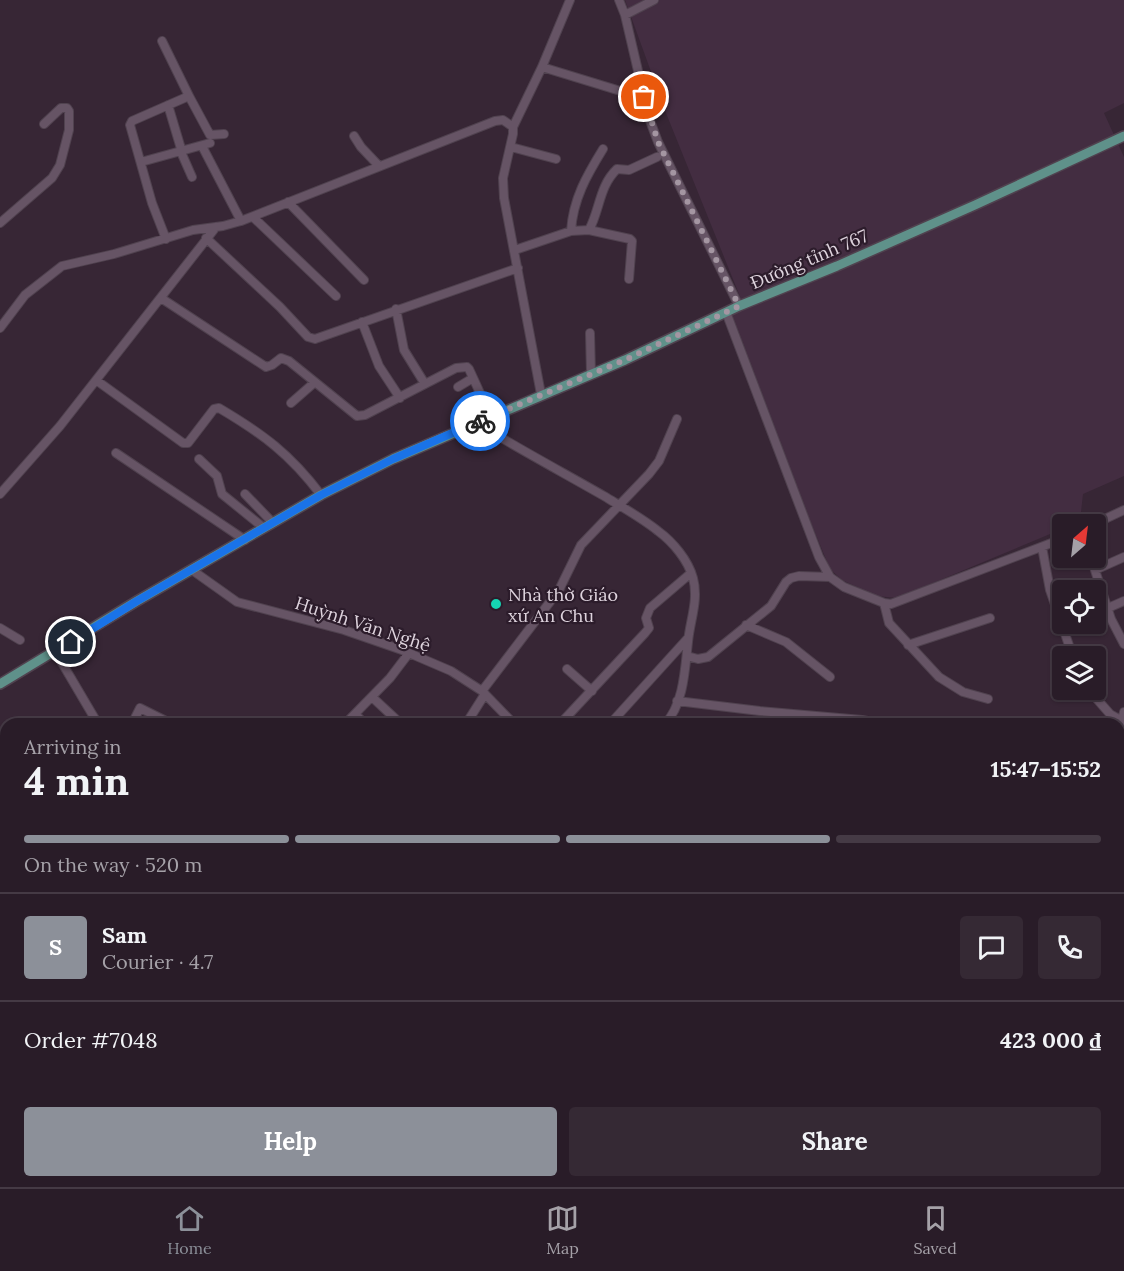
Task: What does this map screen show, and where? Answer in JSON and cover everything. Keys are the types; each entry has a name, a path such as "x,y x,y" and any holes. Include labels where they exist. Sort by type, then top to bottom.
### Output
{"main road":[{"name":"Đường tỉnh 767","path":"0,684 321,495 393,459 591,374 739,306 837,266 1124,136"}],"street":[{"path":"541,394 504,198 503,178 511,147 513,127 542,67 570,0"},
{"path":"619,0 625,15 649,118 658,142 739,306"},
{"path":"625,15 654,0"},
{"path":"162,41 210,135 224,134"},
{"path":"542,67 627,93"},
{"path":"166,239 152,203 130,123 189,96"},
{"path":"168,105 181,152 192,177"},
{"path":"0,223 52,178 60,165 69,130 69,111 67,108 61,108 44,124"},
{"path":"0,328 26,295 62,266 193,230 216,227 253,217 495,121 503,120 513,127"},
{"path":"354,136 379,166"},
{"path":"141,162 206,145 241,221"},
{"path":"511,147 556,159"},
{"path":"571,231 573,211 579,190 603,149"},
{"path":"589,230 595,218 602,190 616,169 629,170 657,157"},
{"path":"288,202 364,280"},
{"path":"253,217 336,296"},
{"path":"0,494 60,426 216,227"},
{"path":"514,249 571,231 589,230 632,240 629,279"},
{"path":"206,238 308,337 315,339 518,268"},
{"path":"161,298 266,367 281,358 285,359 360,416 456,368 463,366 469,369 493,433 658,530 686,562 695,591 694,608 687,656 677,701 670,718"},
{"path":"396,309 404,350 425,384"},
{"path":"726,312 819,557 830,577 844,587 884,603 898,603 1052,543"},
{"path":"362,322 379,366 400,398"},
{"path":"590,333 591,374"},
{"path":"458,387 473,378"},
{"path":"96,381 183,443 188,443 214,409 219,408 265,436 302,470 321,495"},
{"path":"291,403 315,381"},
{"path":"469,718 483,693 558,590 581,545 659,461 676,419"},
{"path":"116,453 245,540"},
{"path":"199,459 217,476 222,494 264,528"},
{"path":"245,494 273,523"},
{"path":"1106,518 1124,510"},
{"path":"1042,547 1050,590 1069,646"},
{"path":"1124,556 1095,570 1124,644"},
{"name":"Huỳnh Văn Nghệ","path":"192,570 237,602 344,630 451,671 483,693 508,718"},
{"path":"566,718 649,628 646,618 650,608 691,573"},
{"path":"687,656 698,659 708,657 771,606 791,578 830,577"},
{"path":"1108,608 1124,601"},
{"path":"884,603 889,623 941,679 966,693 988,699"},
{"path":"908,645 990,618"},
{"path":"746,625 786,642 830,677"},
{"path":"0,628 20,640"},
{"path":"615,718 688,638"},
{"path":"55,651 94,718"},
{"path":"351,718 390,678 409,653"},
{"path":"567,669 592,691"},
{"path":"372,697 395,718"},
{"path":"1098,700 1116,718"},
{"path":"677,701 839,718"},
{"path":"134,718 138,708 141,708 160,718"},
{"path":"355,714 359,718"}],"shaded area":[{"path":"625,0 1124,0 1124,103 1104,113 1124,157 1124,476 1083,494 1081,514 1052,514 1052,533 897,598 876,596 842,580 830,569 726,317 745,309 666,113"}],"way so far":[{"path":"480,421 625,360 739,306 658,142 644,97"}],"place":[{"name":"Nhà thờ Giáo xứ An Chu","path":"496,604"}],"route":[{"path":"71,642 137,601 321,495 393,459 480,421"}]}
